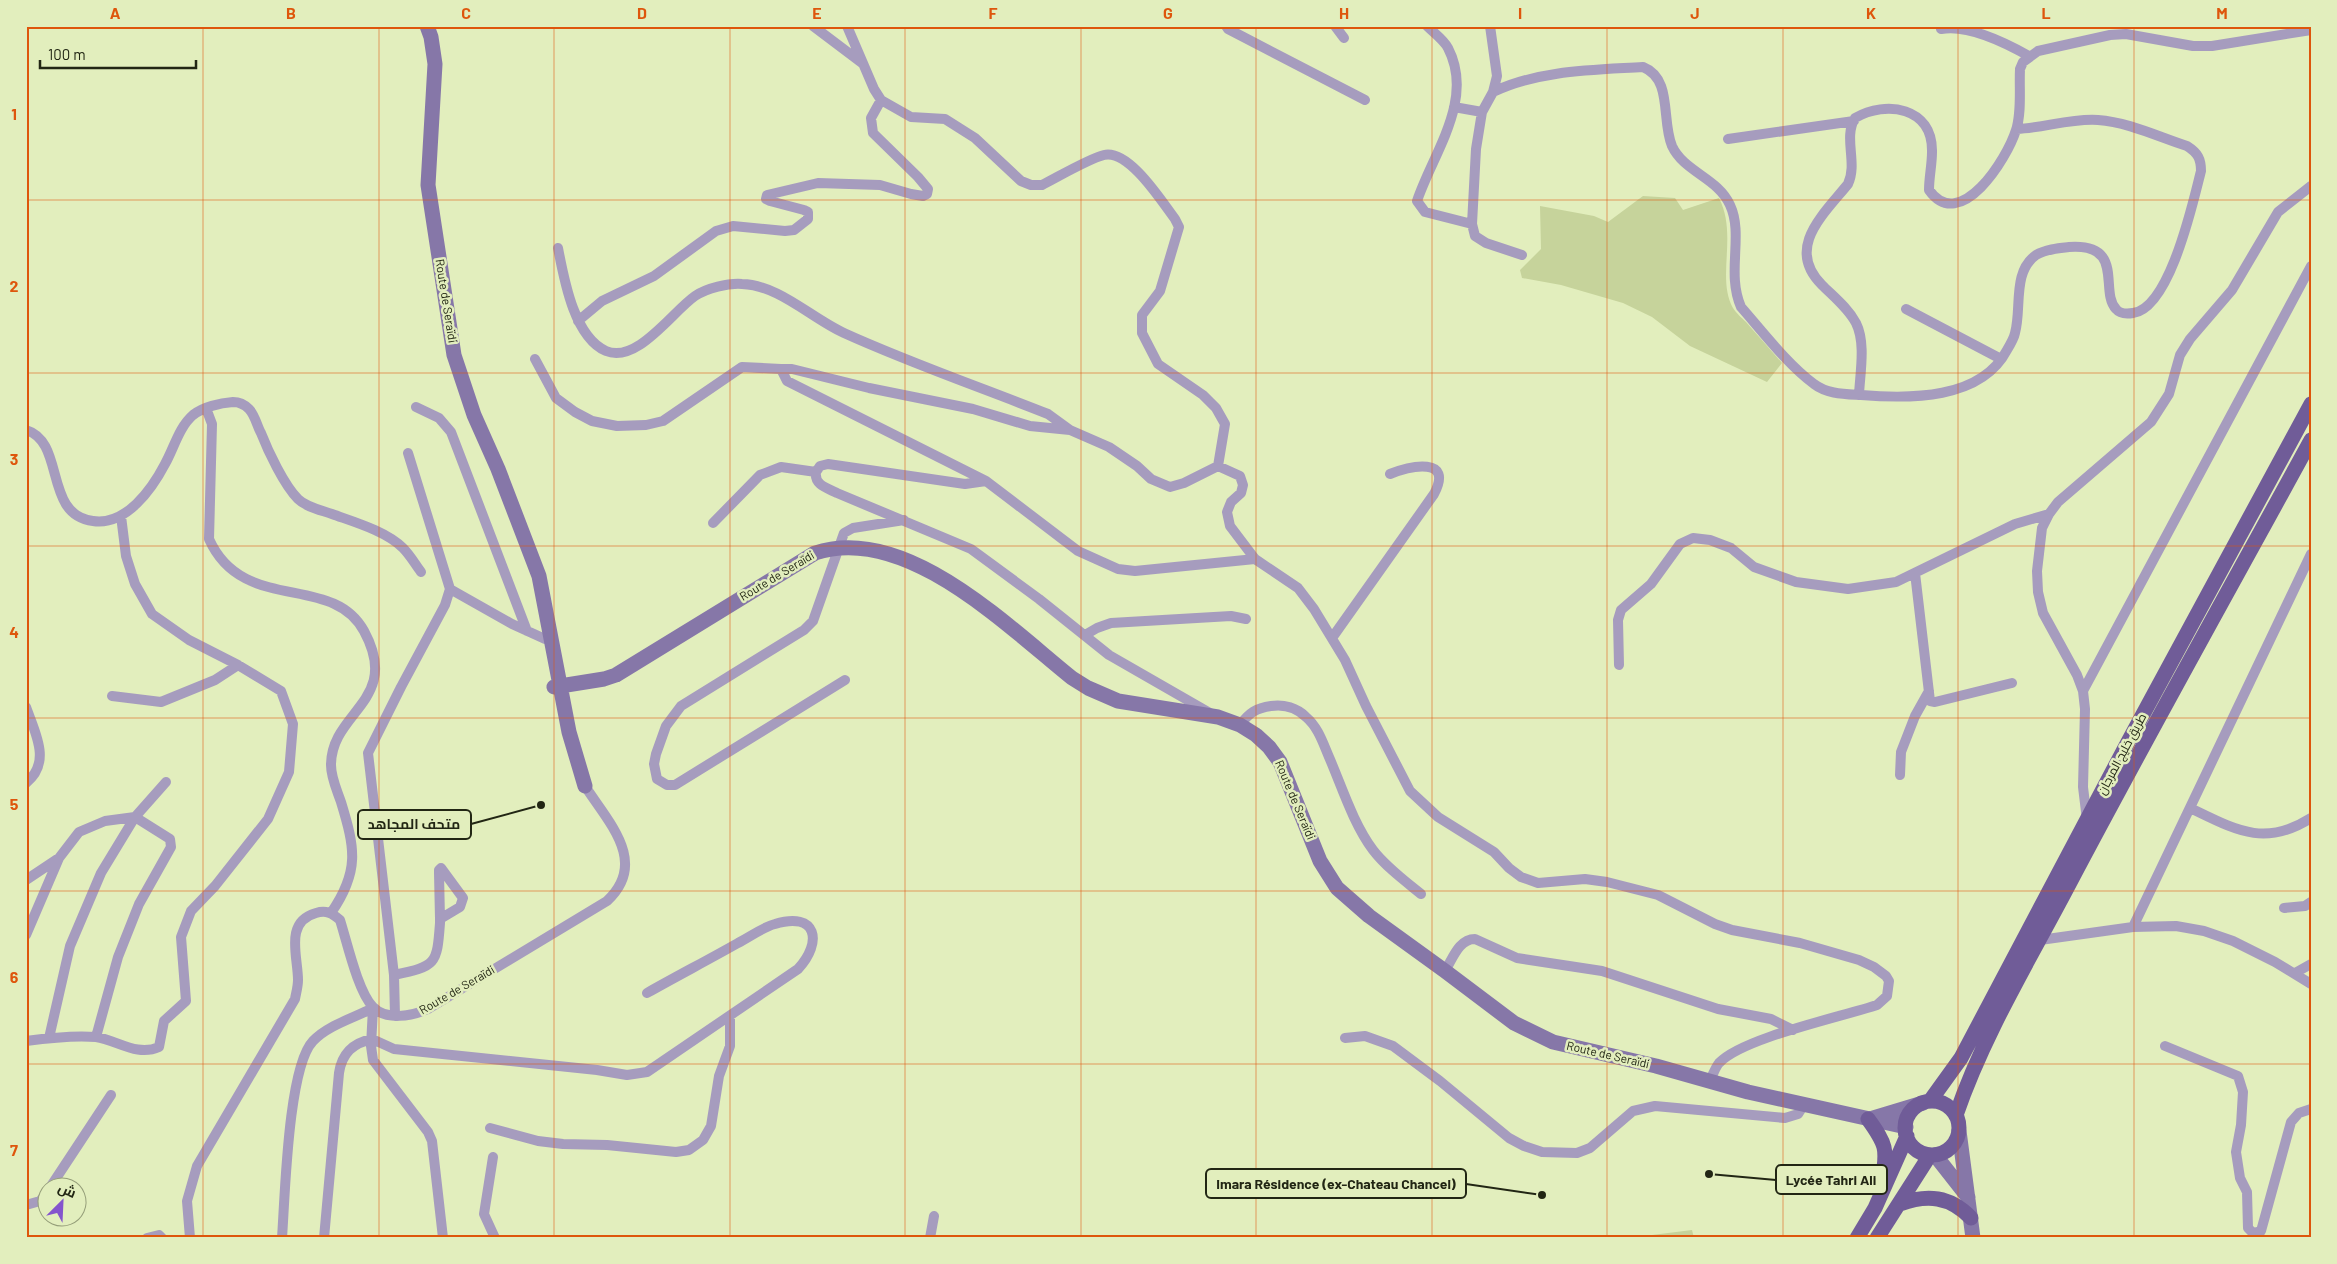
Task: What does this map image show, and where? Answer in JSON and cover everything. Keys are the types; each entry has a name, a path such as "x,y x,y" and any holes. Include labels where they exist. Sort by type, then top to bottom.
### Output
{"main road":[{"name":"طريق خليج المرجان","path":"1956,1115 1980,1057 2040,940 2093,825 2311,404"},
{"name":"طريق خليج المرجان","path":"1926,1102 1961,1058 2311,440"},
{"path":"1857,1238 1877,1205 1906,1131 1910,1112 1926,1102 1945,1104 1956,1115 1959,1131 1951,1147 1933,1155 1877,1238"},
{"path":"1868,1119 1884,1141 1886,1161 1877,1205"},
{"path":"1906,1131 1916,1149 1933,1155"},
{"path":"1900,1204 1916,1198 1940,1199 1962,1208 1971,1218"}],"street":[{"name":"Route de Seraïdi","path":"373,1008 395,1016 418,1014 428,1009 606,901 614,894 624,875 625,854 622,844 585,786 566,748 544,596 535,563 498,469 474,415 454,355 428,185 435,64 432,44 426,26"},
{"path":"813,26 863,63"},
{"path":"847,26 874,89 881,100 911,117 945,119 975,138 1021,181 1031,185 1042,185 1105,154 1121,157 1136,168 1179,227 1160,291 1142,315 1142,333 1158,364 1197,390 1216,408 1224,424 1218,466"},
{"path":"1226,26 1228,29 1365,100"},
{"path":"1335,26 1344,38"},
{"path":"1427,26 1448,46 1457,70 1454,107 1442,146 1418,201 1425,212 1472,224"},
{"path":"1490,26 1497,76 1493,92 1482,112 1476,149 1472,224 1475,236 1480,240 1522,255"},
{"path":"1941,29 1962,28 2010,45 2030,56"},
{"path":"1728,139 1854,120 1864,113 1879,109 1905,110 1914,115 1925,126 1931,139 1932,151 1928,190 1941,203 1952,205 1964,202 1975,194 1999,163 2017,129 2020,69 2023,62 2038,51 2125,30 2193,46 2212,46 2311,30"},
{"path":"1493,92 1513,82 1579,71 1643,68 1653,71 1659,77 1672,146 1681,158 1713,182 1731,206 1735,221 1734,282 1736,296 1741,307 1814,384 1838,393 1892,398 1925,396 1960,388 1980,378 2001,359 2015,333 2021,282 2025,268 2036,255 2054,248 2075,247 2100,254 2106,263 2112,304 2117,311 2126,314 2137,312 2151,303 2175,261 2184,236 2201,171 2201,160 2196,152 2187,146 2114,122 2078,120 2049,127 2017,129"},
{"path":"578,321 602,301 654,276 716,230 733,226 785,231 794,230 808,219 808,212 770,201 766,198 767,195 818,183 880,185 911,194 923,196 927,194 928,189 918,177 873,133 871,118 881,100"},
{"path":"1454,107 1482,112"},
{"path":"1854,120 1850,133 1852,176 1810,234 1807,245 1807,258 1814,277 1848,311 1856,323 1860,338 1859,395"},
{"path":"2093,825 2083,787 2083,691 2077,675 2043,613 2038,592 2037,571 2041,535 2049,514 2058,502 2155,418 2169,394 2180,355 2190,339 2232,290 2278,212 2311,186"},
{"path":"558,248 567,290 578,321 594,342 606,351 621,354 638,347 696,295 715,288 740,284 761,285 843,332 1048,414 1070,430 1109,447 1137,466 1151,479 1170,487 1184,483 1218,466 1229,470 1242,480 1240,496 1231,502 1229,507 1228,522 1255,559 1298,588 1345,660 1366,706 1410,791 1438,817 1494,852 1509,868 1521,877 1538,883 1585,879 1658,895 1715,924 1732,930 1800,942 1859,960 1874,967 1888,979 1889,992 1885,1000 1877,1005 1759,1040 1736,1050 1718,1064 1710,1080"},
{"path":"2083,691 2311,266"},
{"path":"1906,309 2001,359"},
{"path":"535,360 556,398 575,412 592,421 617,426 646,425 663,421 742,368 792,369 869,388 972,409 1030,426 1070,430"},
{"path":"781,369 787,381 986,481 1078,551 1118,570 1135,571 1255,559"},
{"path":"26,430 36,434 45,444 62,496 72,511 87,520 95,522 121,516 140,502 165,465 181,430 193,415 206,408 231,402 245,406 252,413 270,456 298,499 310,506 372,528 402,547 422,572"},
{"path":"416,407 439,418 451,432 527,631"},
{"path":"206,408 212,424 209,539 216,553 225,566 238,576 253,583 338,606 351,614 361,626 373,652 375,672 370,691 340,734 332,755 333,776 350,830 353,860 346,888 331,912"},
{"path":"395,1016 394,974 368,753 445,605 450,589 408,453"},
{"path":"986,481 965,484 828,464 820,466 815,477 819,483 972,549 1109,655 1218,717"},
{"path":"1332,638 1434,494 1440,482 1439,474 1434,469 1422,466 1409,467 1390,474"},
{"path":"713,523 760,475 781,467 816,472"},
{"path":"1619,665 1618,620 1621,610 1651,584 1680,544 1693,538 1710,540 1731,548 1754,567 1796,582 1848,589 1896,582 2015,524 2049,514"},
{"path":"26,1041 49,1038 96,1037 141,1051 150,1051 159,1047 164,1021 186,1001 181,937 191,911 215,886 268,819 289,772 293,724 281,691 238,665 189,640 152,614 135,584 126,556 121,516"},
{"path":"845,680 675,785 667,786 657,779 654,759 666,726 675,712 687,701 809,626 816,616 842,537 848,530 904,520"},
{"name":"Route de Seraïdi","path":"558,690 615,682 655,656 664,647 806,557 826,549 839,547 852,546 878,550 939,575 963,591 1072,678 1102,695 1138,706 1218,717 1240,725 1256,735 1269,747 1280,762 1320,861 1337,888 1369,916 1445,970 1514,1023 1553,1042 1710,1080 1748,1092 1805,1103 1906,1131"},
{"path":"2133,927 2311,554"},
{"name":"Route de Seraïdi","path":"535,563 535,579 558,690"},
{"path":"1915,573 1930,701 1934,702 2012,683"},
{"path":"450,589 527,631 546,639"},
{"path":"1084,635 1111,623 1232,616 1246,619"},
{"path":"112,696 161,702 214,680 238,665"},
{"path":"1900,775 1901,752 1915,716 1929,692"},
{"path":"1240,725 1248,714 1260,707 1277,705 1293,708 1307,717 1320,734 1358,824 1373,850 1391,869 1421,894"},
{"path":"26,707 41,748 37,772 26,783"},
{"path":"49,1038 70,946 101,873 135,817 166,782"},
{"path":"2190,808 2236,829 2254,834 2276,833 2300,825 2311,818"},
{"path":"26,935 60,858 79,832 105,822 135,817 170,840 171,847 138,904 124,940 96,1037"},
{"path":"26,880 60,858"},
{"path":"2284,908 2305,906 2311,902"},
{"path":"190,1238 187,1201 190,1183 197,1166 294,999 298,980 294,940 296,930 302,921 310,915 321,912 331,912 340,920 364,996 373,1008 372,1053 377,1066 428,1132 432,1141 443,1238"},
{"path":"394,974 420,969 433,961 438,952 440,919"},
{"path":"324,1238 340,1064 349,1050 363,1040 372,1039 394,1049 597,1070 627,1075 646,1072 730,1017 798,969 806,961 814,940 813,932 808,925 796,920 774,924 647,993"},
{"path":"2040,940 2133,927 2176,926 2233,941 2295,973 2311,984"},
{"path":"1445,970 1462,943 1475,939 1517,958 1602,971 1718,1009 1771,1019 1793,1030"},
{"path":"2295,973 2311,964"},
{"path":"282,1238 294,1092 302,1061 312,1042 320,1034 373,1008"},
{"path":"490,1128 538,1141 563,1144 607,1145 676,1152 689,1150 703,1140 710,1126 719,1076 730,1046 730,1017"},
{"path":"1345,1038 1365,1036 1393,1046 1440,1081 1509,1138 1524,1146 1542,1152 1577,1153 1590,1148 1623,1117 1644,1107 1655,1106 1785,1118 1798,1114 1805,1103"},
{"path":"2165,1046 2238,1076 2243,1092 2241,1125 2236,1152 2240,1178 2247,1192 2248,1228 2252,1232 2261,1231 2291,1122 2299,1113 2311,1109"},
{"path":"58,1176 111,1095"},
{"path":"1868,1119 1926,1102"},
{"path":"1959,1131 1974,1238"},
{"path":"1933,1155 1968,1197"},
{"path":"493,1157 484,1214 495,1238"},
{"path":"26,1205 38,1201"},
{"path":"930,1238 934,1216"},
{"path":"147,1238 159,1235 162,1238"}],"green space":[{"path":"1643,196 1675,198 1683,210 1719,198 1727,227 1726,283 1728,296 1736,312 1782,363 1767,382 1690,346 1652,317 1623,303 1561,285 1522,278 1520,270 1541,249 1540,206 1594,216 1608,222"},
{"path":"1692,1230 1694,1238 1644,1238 1644,1236"}],"place":[{"name":"متحف المجاهد","path":"541,805"},
{"name":"Lycée Tahri Ali","path":"1709,1174"},
{"name":"Imara Résidence (ex-Chateau Chancel)","path":"1542,1195"}]}
